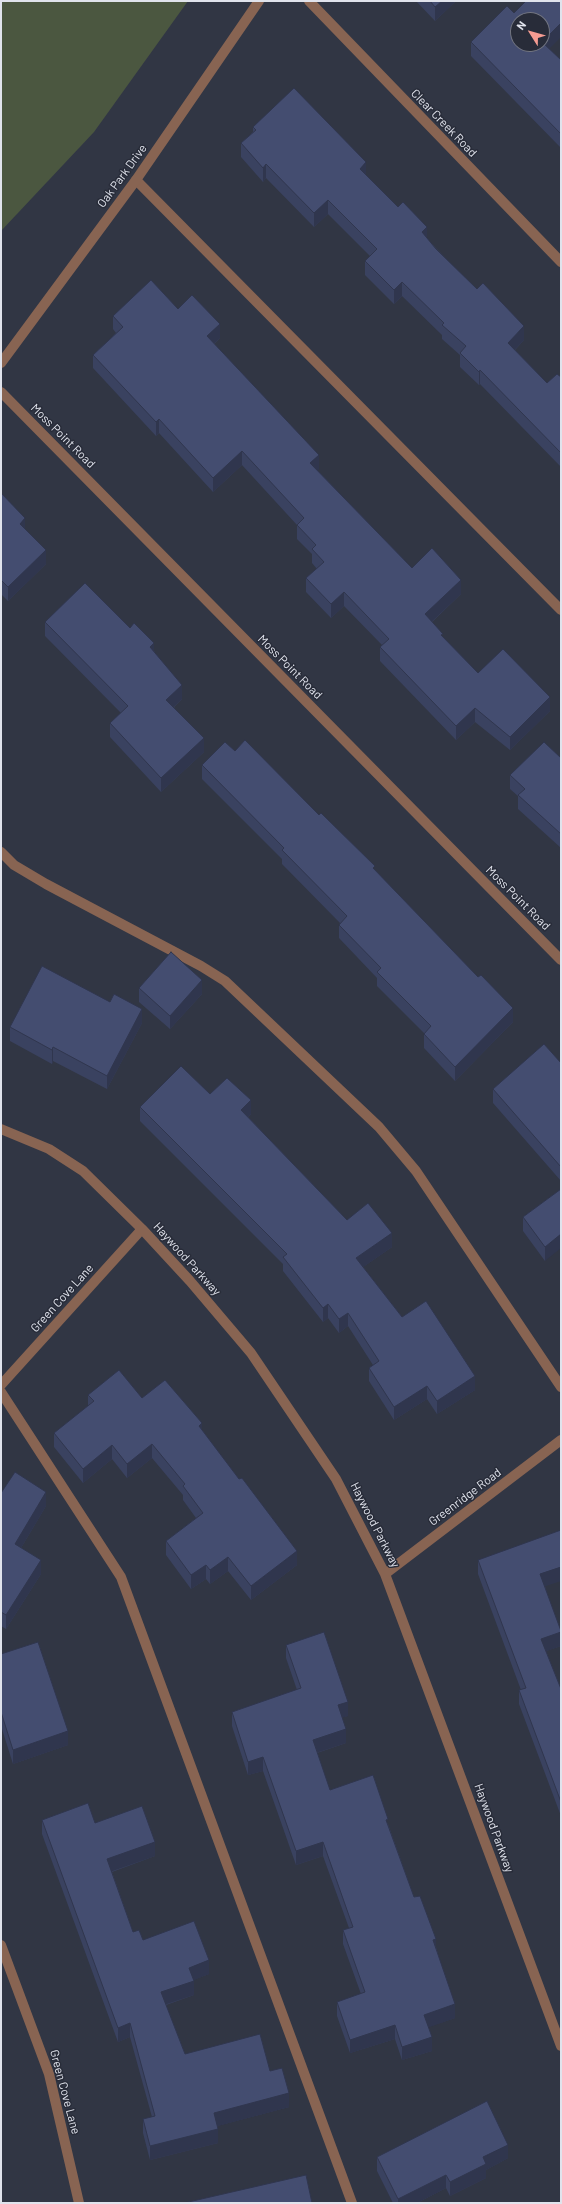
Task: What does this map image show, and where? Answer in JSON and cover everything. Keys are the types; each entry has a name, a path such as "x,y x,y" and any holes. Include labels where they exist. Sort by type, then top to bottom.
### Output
{"street":[{"name":"Oak Park Drive","path":"1,363 136,180 259,1"},
{"name":"Clear Creek Road","path":"309,1 561,262"},
{"path":"136,180 561,610"},
{"name":"Moss Point Road","path":"1,392 561,960"},
{"path":"1,852 14,865 46,884 201,966 225,981 368,1116 416,1171 561,1387"},
{"name":"Haywood Parkway","path":"1,1129 49,1149 83,1171 142,1229 190,1281 251,1353 336,1479 386,1574 561,2046"},
{"name":"Green Cove Lane","path":"1,1385 142,1229"},
{"path":"1,1392 121,1577 352,2203"},
{"name":"Greenridge Road","path":"386,1574 561,1440"},
{"name":"Green Cove Lane","path":"1,1945 49,2074 79,2203"}],"green space":[{"path":"1,1 188,1 94,132 1,231"}],"building":[{"path":"430,1 442,1 435,7"},
{"path":"526,1 561,1 561,23 550,34 550,12 515,12"},
{"path":"507,6 513,12 510,12 510,52 550,52 550,50 561,60 561,134 471,42"},
{"path":"294,88 366,162 360,169 398,207 403,202 427,227 422,232 436,249 477,289 483,283 524,326 508,343 547,383 557,374 561,377 561,453 480,370 479,372 460,353 466,346 442,325 444,323 402,282 394,290 365,261 377,249 328,200 314,213 266,164 263,168 241,143 256,130 253,127"},
{"path":"151,280 178,309 192,295 220,324 207,336 319,455 310,463 412,568 432,548 461,580 425,614 443,634 441,635 478,673 503,649 550,697 510,737 475,708 456,726 380,647 389,639 344,592 331,604 306,578 324,562 312,549 316,545 297,525 304,518 242,451 213,478 159,419 156,422 93,355 123,327 113,316"},
{"path":"1,493 25,518 20,524 46,550 8,587 1,580"},
{"path":"85,583 130,628 134,623 154,643 150,647 182,685 166,700 204,738 161,778 110,723 128,706 45,622"},
{"path":"245,740 319,815 321,813 375,866 373,868 478,977 481,975 513,1008 455,1067 424,1034 431,1026 377,972 381,968 339,925 347,916 282,850 284,848 202,765 225,742 235,751"},
{"path":"544,742 561,758 561,834 518,795 525,789 510,775"},
{"path":"171,952 202,980 170,1016 139,988"},
{"path":"42,966 110,1002 114,994 142,1009 107,1076 53,1047 52,1050 10,1027"},
{"path":"544,1044 561,1063 561,1167 493,1089"},
{"path":"181,1066 210,1094 227,1078 251,1100 241,1110 347,1220 368,1203 392,1233 356,1258 402,1317 426,1301 475,1376 437,1401 427,1386 394,1407 369,1368 379,1361 348,1313 339,1319 328,1304 323,1308 283,1257 287,1254 140,1107"},
{"path":"561,1189 561,1234 545,1247 523,1217"},
{"path":"119,1370 142,1398 165,1380 202,1423 199,1426 239,1479 242,1478 297,1551 251,1586 228,1557 210,1570 206,1565 191,1575 166,1541 203,1513 183,1486 185,1484 152,1444 127,1464 112,1445 83,1469 54,1433 94,1401 88,1395"},
{"path":"15,1472 46,1492 15,1544 41,1560 6,1615 1,1612 1,1493"},
{"path":"561,1530 561,1567 540,1574 561,1631 541,1639 561,1689 561,1802 519,1690 526,1688 478,1560"},
{"path":"324,1632 348,1702 338,1705 346,1729 313,1740 330,1790 373,1775 388,1819 386,1820 414,1897 420,1896 436,1939 433,1940 455,2004 424,2015 432,2037 402,2047 395,2025 350,2040 337,2002 365,1992 343,1930 353,1927 323,1842 296,1851 263,1757 248,1762 232,1712 301,1688 286,1645"},
{"path":"38,1642 68,1731 13,1750 1,1712 1,1654"},
{"path":"88,1803 95,1823 142,1806 155,1842 107,1859 133,1932 139,1930 143,1940 194,1921 209,1960 189,1968 194,1981 161,1992 185,2054 260,2034 270,2071 282,2068 289,2093 214,2113 218,2129 150,2146 143,2119 155,2116 130,2023 118,2028 42,1820"},
{"path":"487,2101 508,2145 483,2157 486,2164 450,2182 446,2175 398,2199 377,2157"},
{"path":"306,2175 312,2203 184,2203"}]}
